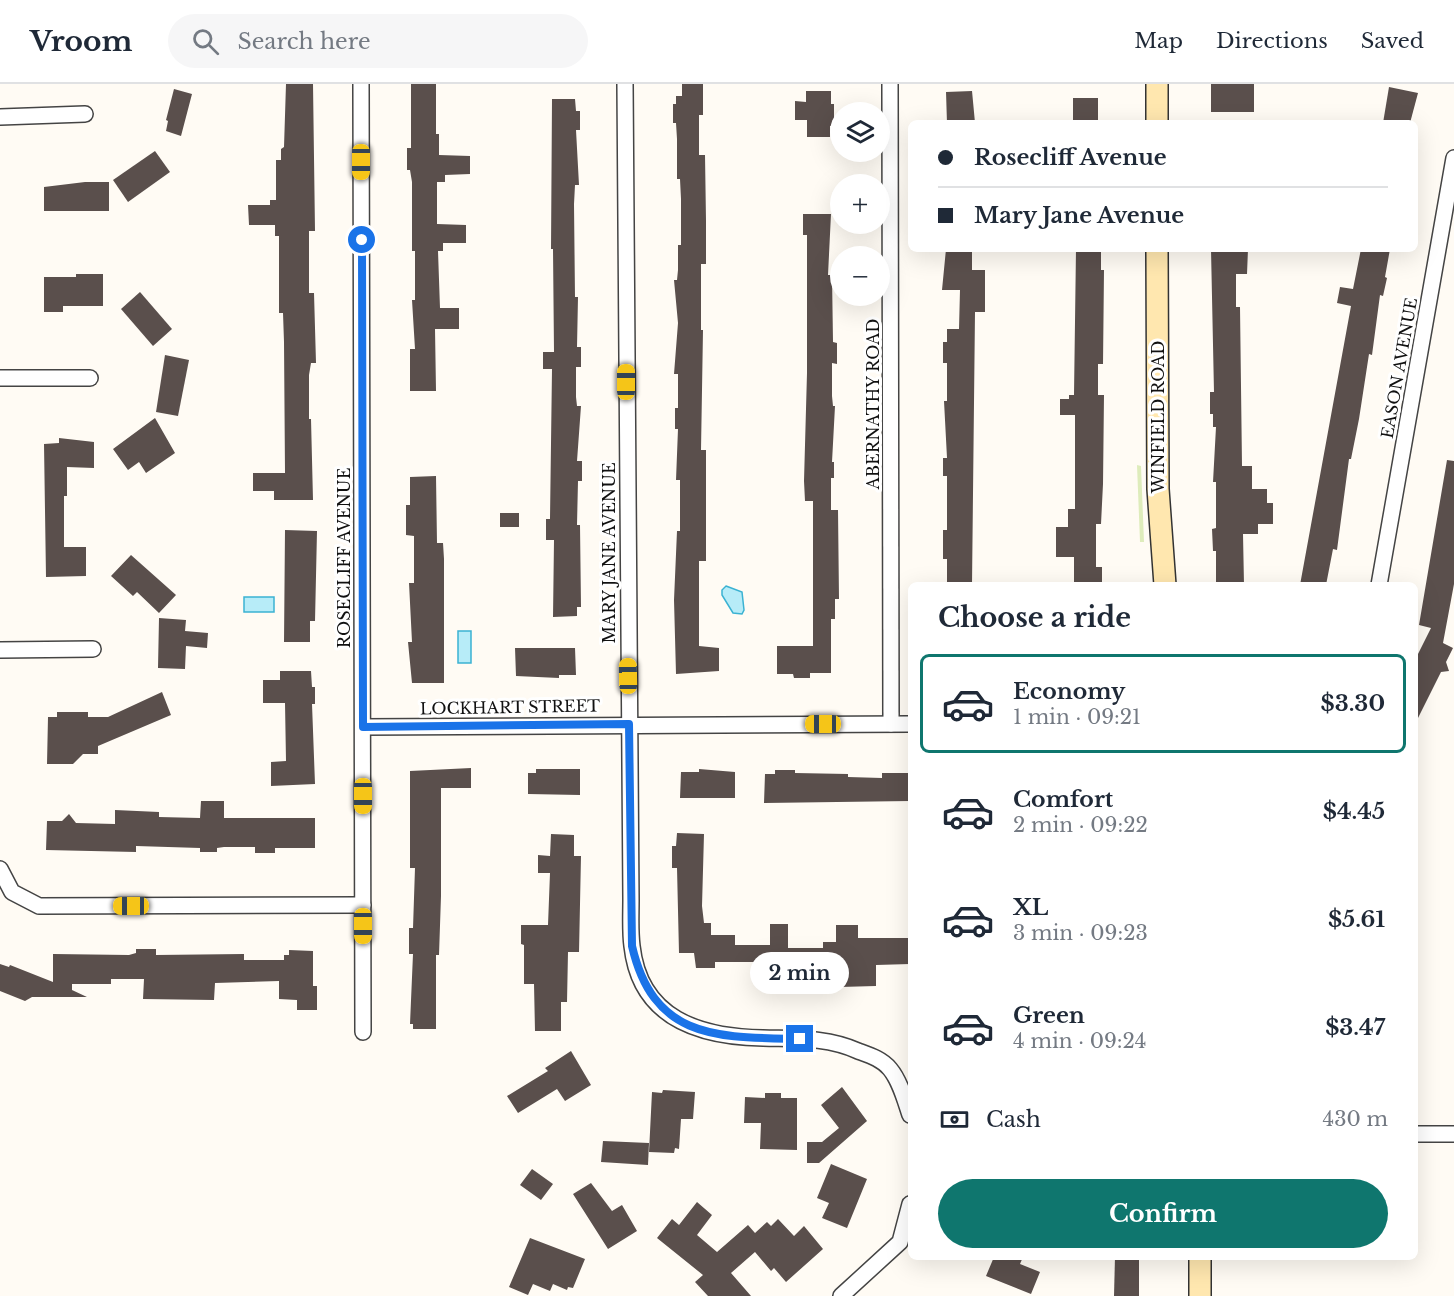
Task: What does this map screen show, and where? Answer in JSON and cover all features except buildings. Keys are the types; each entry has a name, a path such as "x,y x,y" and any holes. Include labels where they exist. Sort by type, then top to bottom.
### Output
{"street":[{"name":"ROSECLIFF AVENUE","path":"361,84 363,1032"},
{"name":"MARY JANE AVENUE","path":"625,84 632,946 639,975 653,999 664,1011 707,1033 734,1038 822,1040 843,1044 882,1061 897,1080 908,1109"},
{"name":"ABERNATHY ROAD","path":"890,84 891,724"},
{"path":"1157,84 1157,120"},
{"path":"0,117 85,114"},
{"name":"EASON AVENUE","path":"1380,582 1454,158"},
{"name":"WINFIELD ROAD","path":"1157,252 1158,489 1165,582"},
{"path":"0,378 90,378"},
{"path":"0,650 93,649"},
{"name":"LOCKHART STREET","path":"363,727 908,724"},
{"path":"0,869 12,892 39,906 363,905"},
{"path":"1418,1134 1454,1134"},
{"path":"841,1296 900,1242 908,1212"},
{"path":"1200,1260 1200,1296"}],"green space":[{"path":"1137,465 1141,466 1144,542 1140,542"}],"water":[{"path":"726,586 742,592 744,610 742,614 733,613 722,595 722,590"},
{"path":"244,597 274,597 274,612 244,612"},
{"path":"458,631 471,631 471,663 458,663"}],"route":[{"path":"362,240 363,727 629,724 632,946 639,975 653,999 664,1011 707,1033 734,1038 800,1039"}]}
